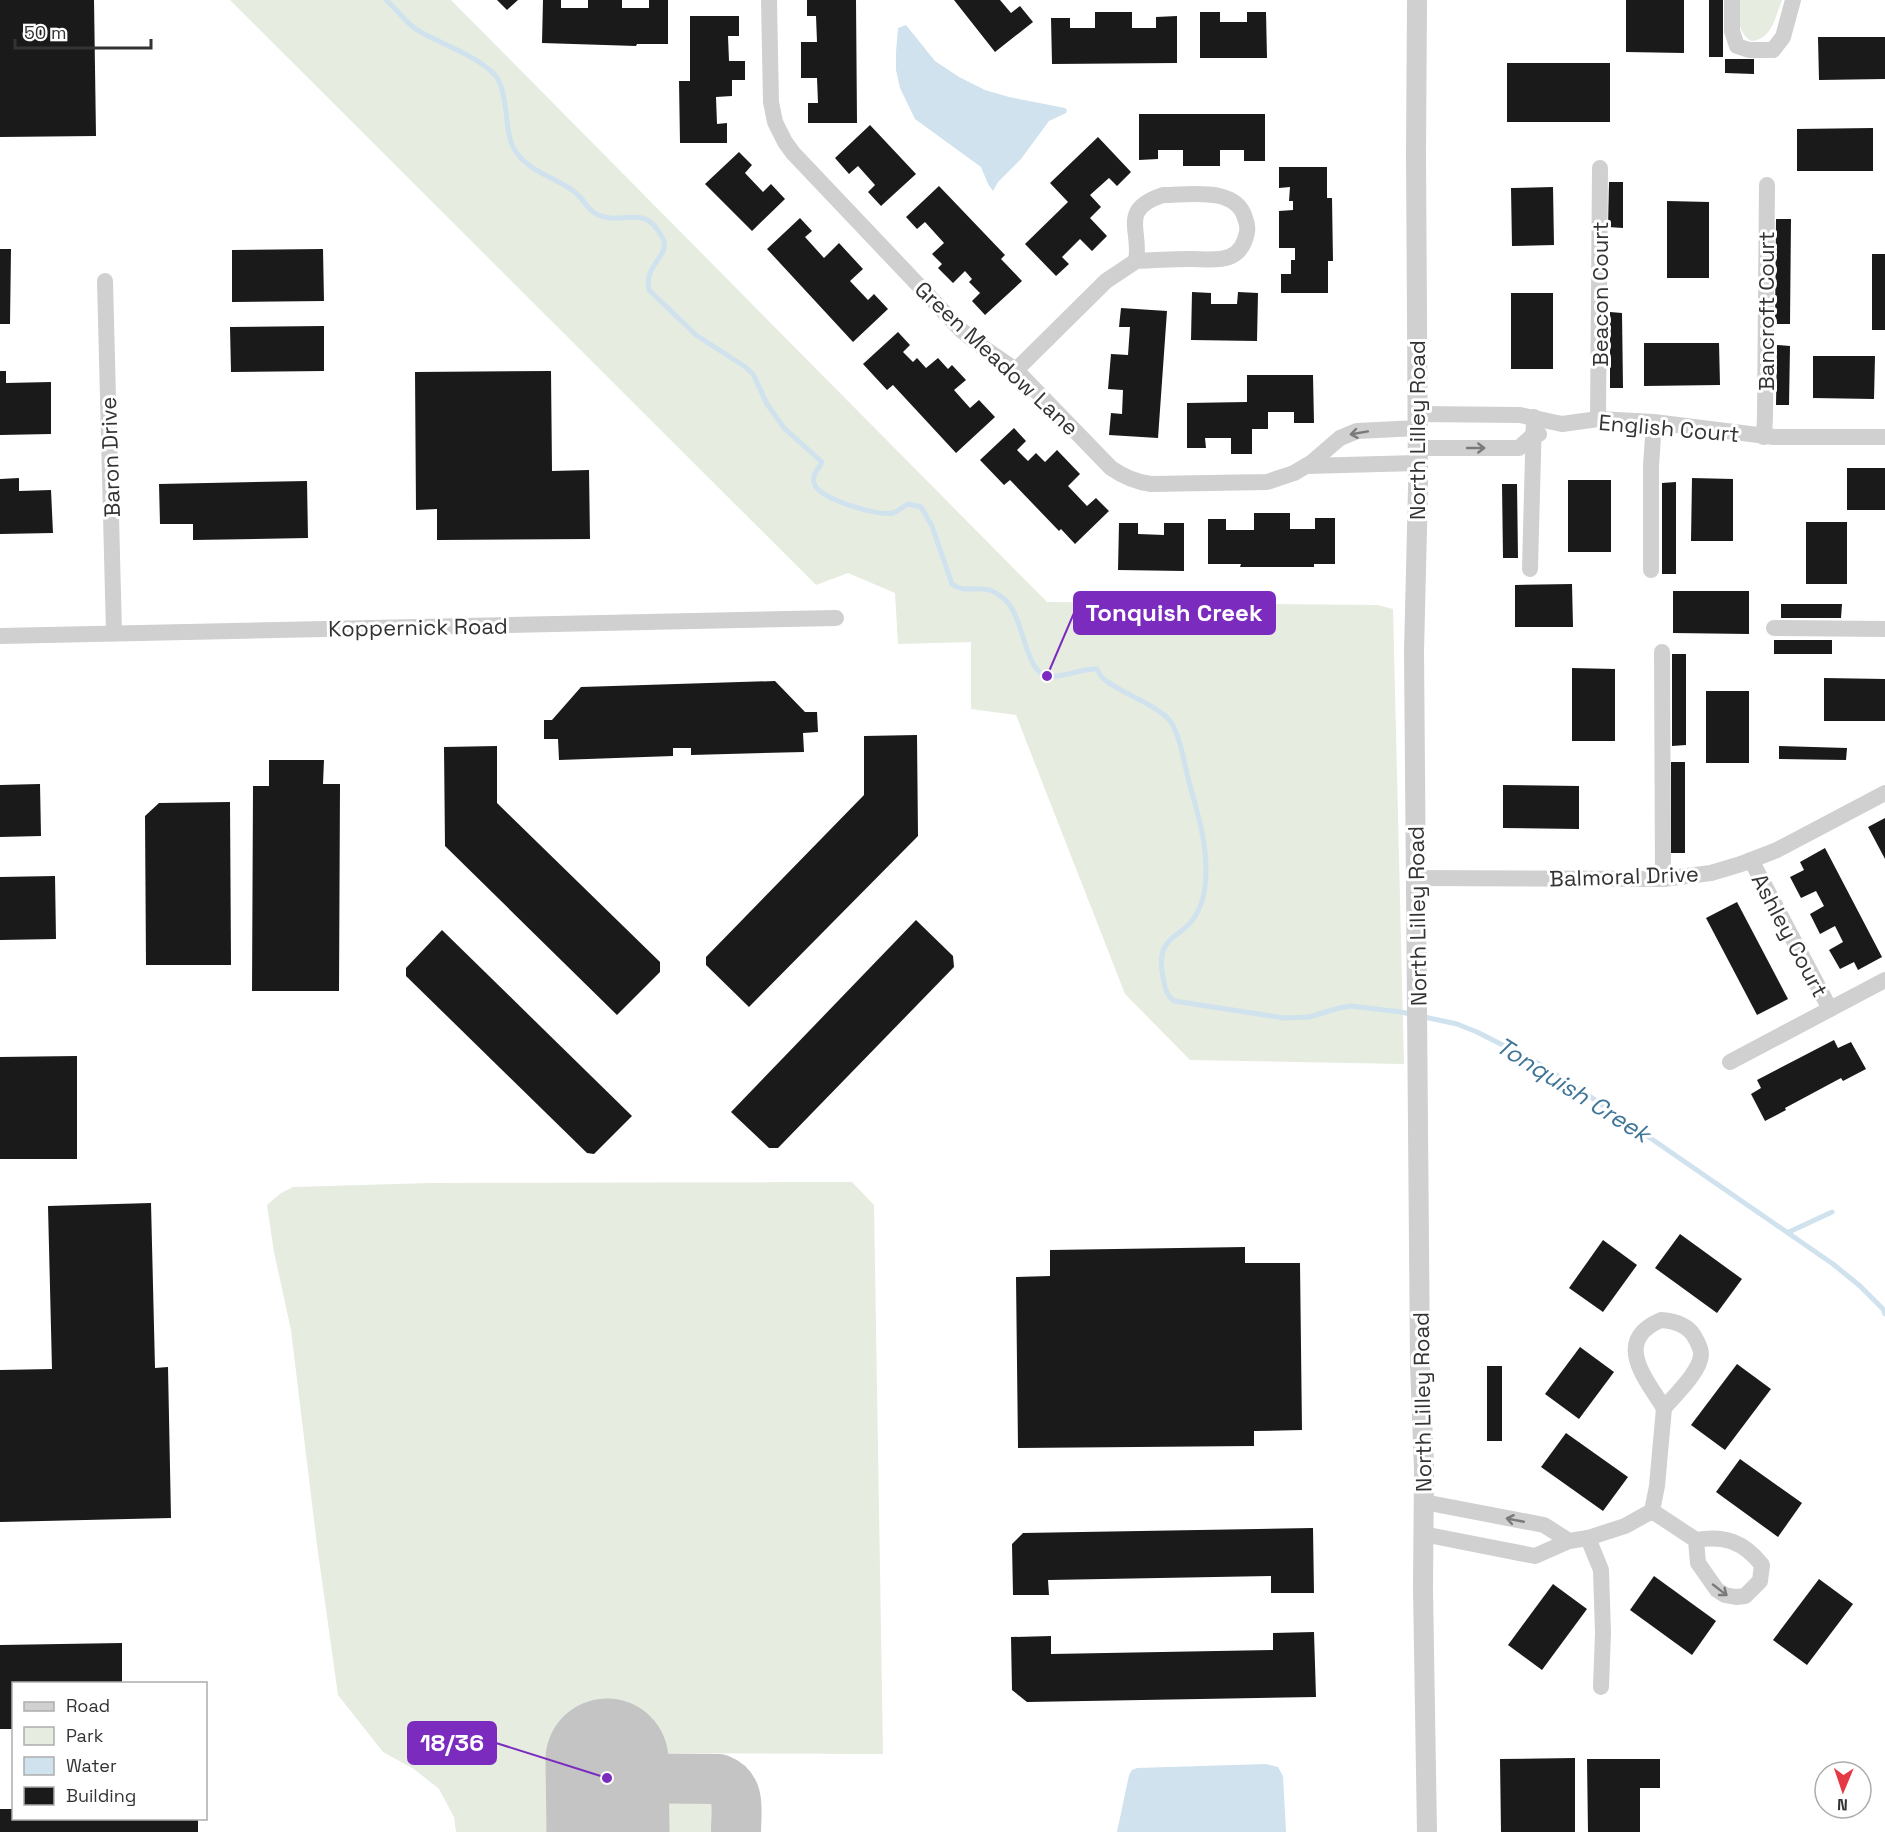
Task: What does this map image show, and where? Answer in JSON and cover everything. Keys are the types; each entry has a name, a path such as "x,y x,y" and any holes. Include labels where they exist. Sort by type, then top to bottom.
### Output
{"street":[{"name":"Green Meadow Lane","path":"769,0 771,102 775,122 792,153 961,330 1016,370 1111,468 1124,477 1138,483 1151,484 1267,482 1294,473 1340,438 1357,431 1418,438"},
{"name":"North Lilley Road","path":"1417,0 1418,438 1414,652 1420,1364 1424,1468 1427,1832"},
{"path":"1732,0 1732,31 1737,46 1749,50 1773,50 1783,37 1792,0"},
{"name":"Beacon Court","path":"1598,419 1600,168"},
{"name":"Bancroft Court","path":"1764,437 1767,185"},
{"path":"1016,370 1106,280 1136,261 1228,258 1238,252 1245,240 1248,228 1245,215 1238,204 1215,195 1163,195 1151,199 1140,208 1136,218 1134,229 1138,252 1136,261"},
{"name":"Baron Drive","path":"105,281 114,633"},
{"name":"English Court","path":"1418,438 1520,414 1562,424 1598,419 1654,422 1764,437 1885,437"},
{"path":"1530,569 1534,417"},
{"path":"1651,570 1651,466 1654,422"},
{"path":"1305,466 1418,438 1519,448 1532,436 1562,424"},
{"name":"Koppernick Road","path":"0,636 836,618"},
{"path":"1774,628 1885,629"},
{"path":"1662,652 1663,879"},
{"name":"Balmoral Drive","path":"1417,878 1663,879 1711,873 1777,850 1885,793"},
{"name":"Ashley Court","path":"1751,860 1830,1009"},
{"name":"Ashley Court","path":"1730,1062 1885,980"},
{"path":"1424,1534 1535,1556 1569,1541 1588,1538 1625,1526 1652,1511 1657,1486 1664,1408 1699,1365 1701,1353 1692,1333 1683,1325 1661,1320 1646,1328 1638,1340 1635,1353 1638,1366 1664,1408"},
{"path":"1424,1502 1544,1525 1569,1541"},
{"path":"1652,1511 1696,1540"},
{"path":"1588,1538 1601,1570 1603,1633 1601,1687"}],"green space":[{"path":"230,0 451,0 1047,602 1378,605 1393,609 1404,1064 1190,1060 1125,994 1016,715 971,709 971,642 898,644 895,593 848,573 816,585"},
{"path":"1739,0 1782,0 1772,26 1764,37 1751,41 1743,33 1739,23"},
{"path":"852,1182 874,1205 883,1754 572,1753 572,1832 456,1832 454,1817 439,1789 414,1769 383,1752 338,1695 291,1330 274,1252 267,1205 281,1193 293,1187 431,1183"},
{"path":"676,1793 715,1799 723,1832 648,1832 648,1801 661,1794"}],"water":[{"path":"906,25 935,61 959,77 985,90 1067,110 1066,113 1049,121 1021,159 998,182 993,191 981,167 915,119 900,88 896,70 898,28"},
{"path":"1266,1764 1278,1767 1283,1776 1286,1832 1117,1832 1132,1770"}],"building":[{"path":"0,0 94,0 96,136 0,137"},
{"path":"497,0 518,0 507,10"},
{"path":"543,0 561,0 561,8 588,8 588,0 622,0 622,8 649,8 649,0 668,0 668,44 637,44 636,46 542,43"},
{"path":"807,0 856,0 857,123 808,123 808,103 818,103 817,78 801,78 801,42 817,42 816,16 807,16"},
{"path":"954,0 1000,0 1011,13 1020,6 1033,22 995,52"},
{"path":"1626,0 1684,0 1684,53 1626,52"},
{"path":"1709,0 1723,0 1723,57 1709,57"},
{"path":"1095,12 1132,12 1132,28 1156,28 1156,17 1177,16 1177,63 1052,64 1051,18 1070,18 1070,28 1095,28"},
{"path":"1200,12 1220,12 1220,22 1247,22 1247,12 1266,12 1267,58 1200,58"},
{"path":"690,16 739,16 739,36 728,36 729,61 745,61 745,80 732,80 732,96 716,97 717,124 727,123 727,143 680,143 679,81 690,81"},
{"path":"1818,37 1885,37 1885,79 1819,80"},
{"path":"1725,59 1754,59 1754,74 1725,73"},
{"path":"1507,63 1610,63 1610,122 1507,122"},
{"path":"1139,114 1265,114 1265,161 1244,161 1244,150 1220,150 1220,166 1183,166 1183,150 1158,150 1158,159 1139,160"},
{"path":"870,125 916,174 881,206 868,192 875,185 858,166 849,174 835,158"},
{"path":"1873,128 1873,171 1797,171 1797,129"},
{"path":"1098,137 1131,172 1117,186 1109,178 1090,195 1101,207 1090,218 1107,236 1092,251 1080,239 1062,257 1069,264 1056,276 1025,244 1068,202 1050,183"},
{"path":"739,152 752,165 745,173 763,192 771,184 785,199 752,231 705,184"},
{"path":"1279,167 1327,167 1327,198 1332,198 1333,261 1328,261 1328,293 1281,293 1281,274 1291,274 1291,260 1295,260 1295,248 1279,248 1279,211 1293,210 1293,201 1289,201 1290,187 1279,188"},
{"path":"1609,182 1623,182 1623,228 1608,227"},
{"path":"939,186 1005,255 1001,259 1022,281 985,315 972,301 980,293 969,282 972,279 965,271 953,283 938,268 942,264 932,254 944,243 925,222 917,229 906,217"},
{"path":"1553,187 1554,245 1512,246 1511,188"},
{"path":"1667,201 1709,202 1709,278 1667,278"},
{"path":"800,218 812,231 805,237 824,258 839,243 863,269 850,281 868,300 874,294 888,309 853,342 767,249"},
{"path":"1776,219 1791,219 1790,324 1775,324"},
{"path":"0,249 11,249 10,324 0,324"},
{"path":"323,249 324,301 232,302 232,250"},
{"path":"1872,254 1885,254 1885,330 1872,330"},
{"path":"1192,292 1211,293 1211,304 1237,304 1238,292 1258,293 1257,341 1191,340"},
{"path":"1511,293 1553,293 1553,369 1511,369"},
{"path":"1121,308 1167,311 1158,438 1109,435 1111,413 1122,414 1123,390 1108,389 1111,354 1128,355 1130,327 1119,327"},
{"path":"1610,312 1622,313 1623,388 1610,388"},
{"path":"324,326 324,371 231,372 230,327"},
{"path":"898,332 910,345 903,352 913,362 917,358 926,368 938,358 948,369 952,365 966,380 954,390 970,408 979,400 995,417 956,453 893,385 887,390 863,364"},
{"path":"1644,343 1719,343 1720,385 1644,386"},
{"path":"1777,345 1790,346 1789,405 1776,405"},
{"path":"1813,356 1875,356 1874,399 1813,398"},
{"path":"0,371 6,371 6,383 51,382 51,434 0,435"},
{"path":"551,371 552,471 589,470 590,539 437,540 437,509 416,510 415,372"},
{"path":"1247,375 1313,375 1314,423 1294,423 1294,412 1268,412 1268,429 1252,429 1252,454 1231,454 1231,438 1205,438 1206,448 1187,448 1187,403 1247,402"},
{"path":"1014,428 1026,441 1017,450 1028,461 1036,453 1045,462 1057,450 1080,474 1068,486 1087,506 1096,498 1109,511 1075,544 1061,529 1059,531 1010,480 1004,485 980,460"},
{"path":"1847,468 1885,468 1885,510 1847,510"},
{"path":"19,478 19,491 51,490 53,533 0,534 0,479"},
{"path":"1692,478 1733,479 1733,541 1691,541"},
{"path":"1568,480 1611,480 1611,552 1568,552"},
{"path":"307,481 308,538 193,540 193,524 160,524 159,484"},
{"path":"1676,482 1676,574 1662,574 1662,483"},
{"path":"1502,484 1517,484 1518,558 1503,558"},
{"path":"1254,513 1290,513 1290,529 1315,529 1315,518 1335,518 1335,564 1314,564 1314,567 1240,567 1241,564 1208,564 1208,519 1226,519 1226,530 1254,530"},
{"path":"1806,522 1847,522 1847,584 1806,584"},
{"path":"1119,523 1138,523 1138,534 1164,535 1164,523 1184,523 1184,571 1118,570"},
{"path":"1572,584 1573,627 1515,627 1515,585"},
{"path":"1673,591 1749,591 1749,634 1673,633"},
{"path":"1781,604 1842,604 1841,618 1781,618"},
{"path":"1774,640 1832,640 1832,654 1774,654"},
{"path":"1672,654 1686,654 1686,745 1672,746"},
{"path":"1572,668 1615,669 1615,741 1572,741"},
{"path":"1824,678 1885,679 1885,721 1824,721"},
{"path":"775,681 805,712 817,712 818,732 803,733 804,752 691,755 691,748 673,748 673,756 559,760 558,739 544,739 544,720 552,720 581,687"},
{"path":"1706,691 1749,691 1749,763 1706,763"},
{"path":"917,735 918,836 749,1007 706,965 706,957 864,795 864,736"},
{"path":"497,746 497,803 660,962 660,972 617,1015 445,846 444,747"},
{"path":"1779,746 1847,748 1846,760 1779,759"},
{"path":"269,760 324,760 323,784 340,784 339,991 252,991 253,786 269,786"},
{"path":"1671,762 1685,762 1685,853 1671,853"},
{"path":"40,784 41,836 0,837 0,785"},
{"path":"1503,785 1579,786 1579,829 1503,828"},
{"path":"230,802 231,965 146,965 145,816 159,803"},
{"path":"1885,818 1885,859 1868,827"},
{"path":"1825,848 1882,957 1858,970 1854,962 1840,969 1829,950 1843,942 1835,926 1820,934 1810,914 1824,906 1816,891 1801,898 1790,877 1804,870 1800,862"},
{"path":"55,876 56,939 0,940 0,877"},
{"path":"1737,902 1788,999 1757,1015 1706,918"},
{"path":"916,920 953,956 954,967 778,1148 769,1148 731,1112"},
{"path":"442,930 632,1116 594,1154 587,1153 406,976 406,968"},
{"path":"1834,1040 1838,1048 1851,1042 1866,1069 1843,1081 1841,1078 1765,1121 1751,1094 1761,1088 1757,1080"},
{"path":"77,1056 77,1159 0,1159 0,1057"},
{"path":"151,1203 155,1368 168,1367 171,1518 0,1522 0,1370 52,1369 48,1206"},
{"path":"1680,1234 1742,1279 1717,1313 1655,1268"},
{"path":"1603,1240 1637,1265 1603,1312 1569,1288"},
{"path":"1245,1247 1245,1263 1300,1263 1302,1430 1254,1431 1254,1446 1018,1448 1016,1277 1050,1276 1050,1250"},
{"path":"1580,1347 1614,1372 1579,1419 1545,1394"},
{"path":"1737,1364 1771,1389 1725,1450 1691,1425"},
{"path":"1487,1366 1502,1366 1502,1441 1487,1441"},
{"path":"1566,1433 1628,1477 1603,1511 1541,1467"},
{"path":"1740,1459 1802,1503 1778,1537 1716,1492"},
{"path":"1313,1528 1314,1593 1271,1593 1271,1576 1048,1580 1049,1595 1013,1595 1012,1544 1023,1533"},
{"path":"1654,1576 1716,1621 1692,1655 1630,1610"},
{"path":"1819,1579 1853,1604 1807,1665 1773,1640"},
{"path":"1553,1584 1587,1609 1542,1670 1508,1645"},
{"path":"1314,1632 1316,1697 1027,1702 1012,1690 1011,1637 1051,1636 1051,1654 1273,1650 1273,1633"},
{"path":"122,1643 122,1682 12,1682 12,1729 0,1729 0,1645"},
{"path":"1575,1758 1575,1832 1501,1832 1500,1759"},
{"path":"1587,1759 1660,1759 1660,1788 1640,1788 1640,1832 1588,1832"},
{"path":"0,1809 12,1809 12,1820 198,1820 198,1832 0,1832"}],"waterway":[{"name":"Tonquish Creek","path":"386,0 414,28 478,62 496,76 502,90 512,144 516,153 524,161 576,193 590,210 598,215 608,218 641,218 655,226 662,237 664,250 650,273 649,290 696,335 753,374 767,404 784,428 822,462 814,476 817,489 836,500 875,512 893,513 909,504 921,507 932,526 952,584 963,589 989,590 1003,598 1016,617 1028,653 1039,672 1053,677 1097,669 1104,679 1157,710 1171,722 1181,746 1200,821 1206,869 1205,889 1199,909 1186,927 1166,945 1162,953 1164,985 1174,1001 1284,1018 1309,1017 1350,1006 1401,1012 1457,1024 1477,1032 1536,1062 1585,1093 1833,1264 1860,1286 1883,1309 1885,1314"},
{"path":"1789,1232 1832,1212"}],"taxiway":[{"path":"607,1778 719,1779 726,1783 734,1794 737,1808 736,1832"}],"runway":[{"path":"607,1760 608,1832"}],"place":[{"name":"Tonquish Creek","path":"1047,676"},
{"name":"18/36","path":"607,1778"}]}
